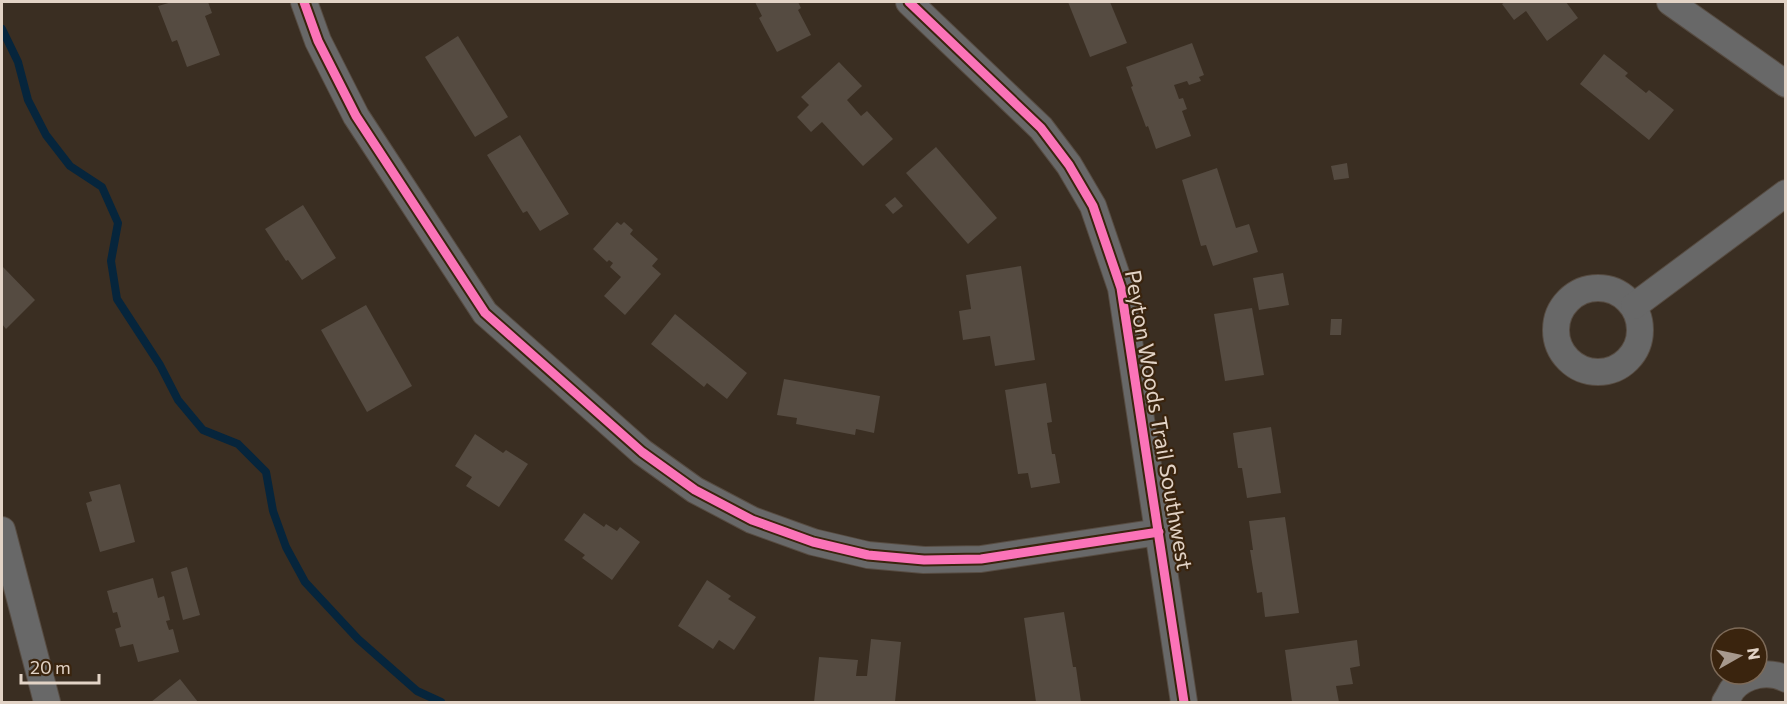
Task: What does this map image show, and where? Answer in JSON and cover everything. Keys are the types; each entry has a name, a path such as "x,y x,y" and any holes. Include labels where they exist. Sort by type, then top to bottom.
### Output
{"street":[{"path":"304,2 318,41 356,116 485,313 642,452 695,490 752,520 813,542 868,555 924,560 981,559 1159,532"},
{"name":"Peyton Woods Trail Southwest","path":"909,2 1041,128 1069,165 1093,206 1121,288 1184,702"},
{"path":"1670,2 1785,84"},
{"path":"1634,306 1785,193"},
{"path":"2,530 47,702"},
{"path":"1725,702 1733,689 1747,678 1763,674 1780,676 1785,679"}],"building":[{"path":"172,2 208,2 212,13 205,16 220,55 187,67 177,40 172,42 158,6"},
{"path":"755,2 798,2 801,8 798,10 811,35 777,52 759,18 762,16"},
{"path":"1068,2 1110,2 1127,43 1090,57"},
{"path":"1505,2 1566,2 1578,18 1547,41 1526,11 1514,20 1502,4"},
{"path":"458,36 508,117 475,137 425,57"},
{"path":"1192,43 1204,75 1199,77 1201,81 1189,85 1187,81 1174,85 1179,99 1183,98 1187,109 1182,111 1191,136 1156,149 1131,87 1133,86 1126,67"},
{"path":"1604,54 1628,73 1625,76 1646,93 1649,90 1674,110 1649,140 1580,84"},
{"path":"839,62 862,86 847,100 861,116 867,111 893,139 863,166 822,122 811,132 797,117 809,105 801,97"},
{"path":"520,135 569,214 540,231 527,211 523,213 487,155"},
{"path":"936,147 997,218 968,244 906,173"},
{"path":"1347,163 1349,178 1334,180 1331,166"},
{"path":"1217,168 1236,228 1249,224 1258,252 1213,266 1206,245 1201,246 1182,180"},
{"path":"895,197 903,206 893,214 885,205"},
{"path":"303,205 336,258 302,280 265,229"},
{"path":"617,222 621,225 624,222 633,230 630,234 658,259 652,266 661,274 625,315 604,296 621,277 610,267 613,263 609,260 607,262 593,249"},
{"path":"2,266 35,300 6,329 2,324"},
{"path":"1021,266 1035,360 995,366 990,336 963,340 959,311 971,309 966,275"},
{"path":"1283,273 1289,305 1259,310 1253,278"},
{"path":"366,305 412,386 367,412 321,330"},
{"path":"1252,308 1264,375 1225,381 1214,314"},
{"path":"675,314 747,373 727,399 707,383 704,387 651,344"},
{"path":"1331,319 1342,319 1341,335 1330,335"},
{"path":"784,379 880,396 874,433 856,429 855,435 796,424 797,418 777,415"},
{"path":"1046,383 1052,422 1047,423 1060,483 1031,488 1028,473 1018,474 1005,390"},
{"path":"1271,427 1281,493 1247,498 1242,468 1238,468 1233,433"},
{"path":"475,434 503,453 506,450 528,464 499,507 466,486 472,477 455,466"},
{"path":"120,484 135,542 100,552 86,503 92,501 89,492"},
{"path":"584,513 604,527 606,524 617,531 620,527 640,542 612,580 582,558 585,555 564,540"},
{"path":"1285,517 1299,613 1265,617 1262,592 1257,593 1250,550 1253,550 1249,521"},
{"path":"187,567 200,615 183,620 171,572"},
{"path":"153,578 158,598 164,596 170,620 166,621 169,630 173,629 179,652 138,662 133,644 120,647 115,629 121,627 117,612 113,613 107,591"},
{"path":"707,580 731,596 728,599 756,617 734,650 719,640 713,649 678,626"},
{"path":"1064,612 1081,702 1036,702 1024,618"},
{"path":"871,639 901,642 895,702 814,702 819,657 858,660 856,676 867,676"},
{"path":"1357,640 1360,666 1350,668 1353,684 1336,686 1339,702 1292,702 1285,650"},
{"path":"180,679 198,702 151,702"}],"waterway":[{"path":"2,29 18,62 28,100 46,135 70,166 102,187 118,223 111,261 117,299 160,365 178,400 203,430 238,444 266,472 273,511 286,547 305,582 358,639 417,691 441,702"}],"cycle path":[{"path":"304,2 318,41 356,116 485,313 642,452 695,490 752,520 813,542 868,555 924,560 981,559 1159,532"},
{"path":"909,2 1041,128 1069,165 1093,206 1121,288 1184,702"}]}
